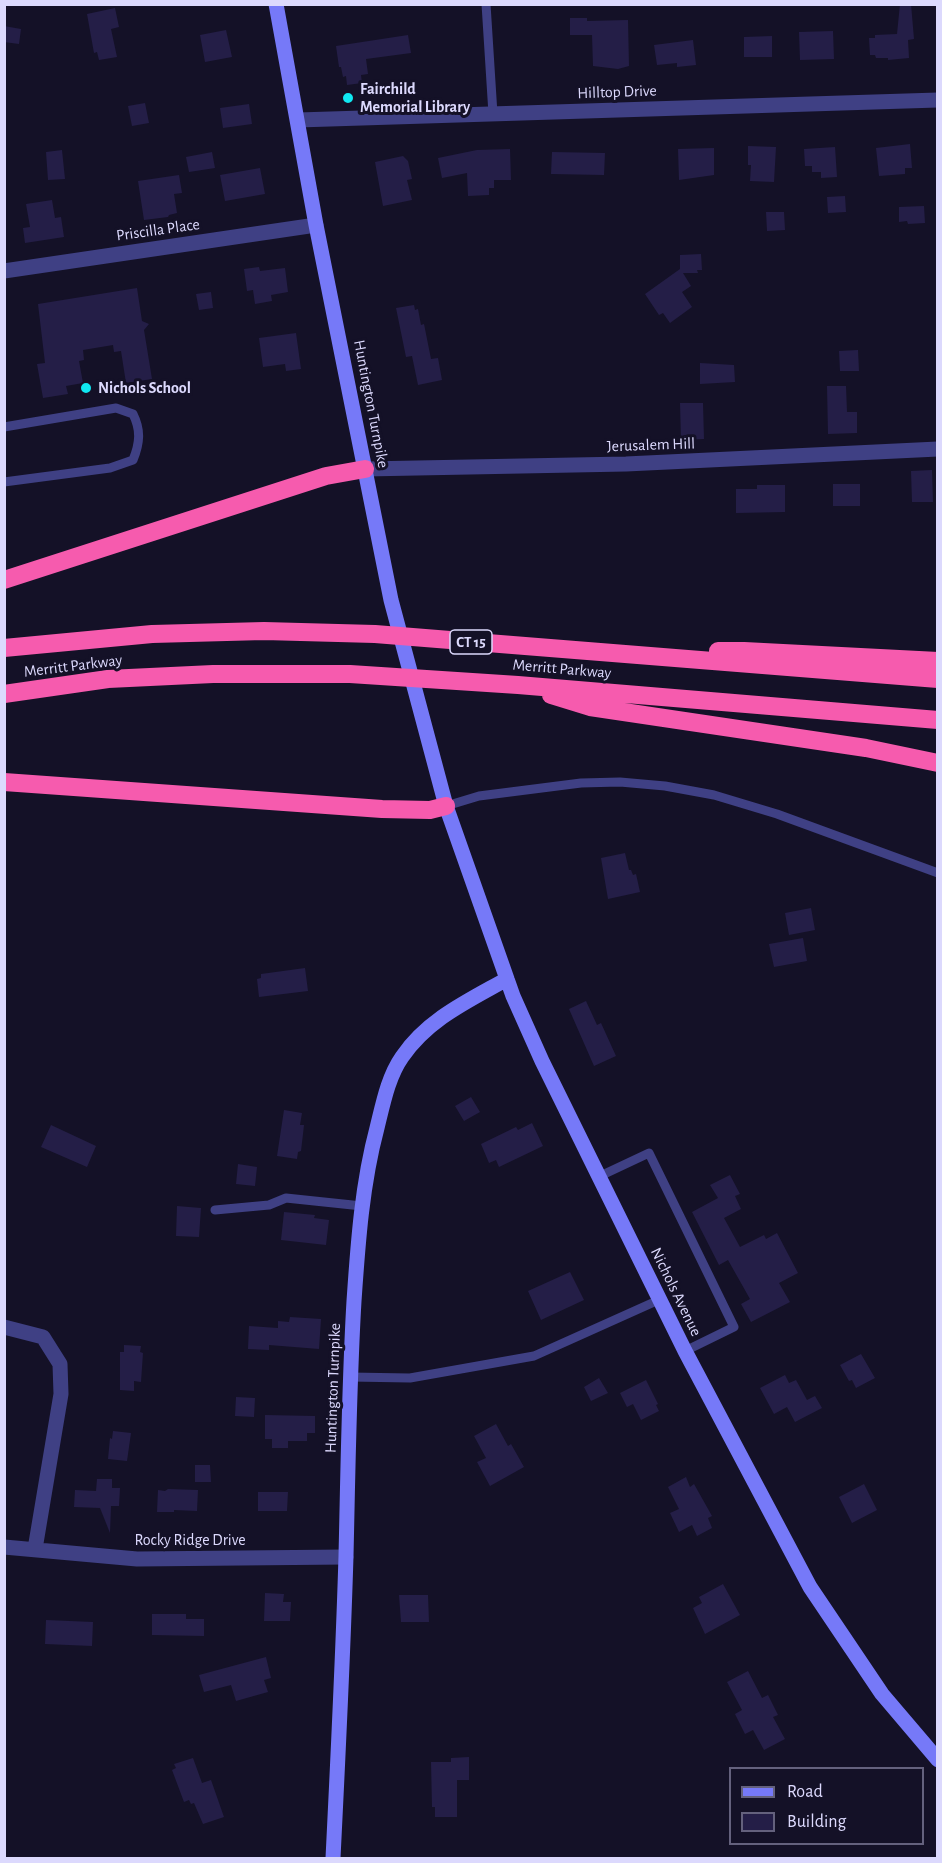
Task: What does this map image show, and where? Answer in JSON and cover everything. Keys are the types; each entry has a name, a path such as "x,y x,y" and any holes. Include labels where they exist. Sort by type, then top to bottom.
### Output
{"highway":[{"path":"4,580 326,476 365,469"},
{"name":"Merritt Parkway","path":"4,648 152,634 264,631 375,634 938,679"},
{"path":"608,652 744,651 938,661"},
{"name":"Merritt Parkway","path":"4,694 108,679 213,674 350,674 518,685 938,720"},
{"path":"518,685 590,707 866,748 938,763"},
{"path":"4,782 382,809 430,810 446,806"}],"main road":[{"name":"Huntington Turnpike","path":"276,4 316,225 391,600 446,806"},
{"name":"Nichols Avenue","path":"446,806 507,979 542,1061 685,1351 810,1587 882,1694 938,1760"},
{"name":"Huntington Turnpike","path":"333,1858 346,1557 350,1377 362,1206 372,1148 386,1091 401,1058 422,1032 445,1013 507,979"}],"street":[{"name":"Hilltop Drive","path":"298,120 938,100"},
{"name":"Priscilla Place","path":"4,271 316,225"},
{"name":"Jerusalem Hill","path":"365,469 626,465 938,448"},
{"path":"4,1327 43,1337 60,1364 61,1394 35,1549"},
{"name":"Rocky Ridge Drive","path":"4,1547 137,1559 346,1557"}],"lane":[{"path":"486,4 493,114"},
{"path":"4,427 116,408 133,414 139,427 139,447 133,460 110,468 4,482"},
{"path":"446,806 479,796 581,783 620,782 665,786 714,795 777,814 938,873"},
{"path":"598,1176 649,1153 734,1327 685,1351"},
{"path":"215,1210 269,1205 286,1198 362,1206"},
{"path":"350,1377 410,1378 534,1356 661,1299"}],"building":[{"path":"900,4 911,4 914,39 908,40 909,58 888,60 888,58 876,58 875,55 870,55 869,38 875,38 875,35 897,34"},
{"path":"115,8 119,27 111,29 117,57 99,60 97,52 94,53 87,14"},
{"path":"570,18 587,18 587,21 628,20 629,66 618,69 593,66 592,35 570,35"},
{"path":"4,26 21,29 19,44 4,42"},
{"path":"226,30 232,57 205,62 200,35"},
{"path":"833,31 834,59 800,60 799,32"},
{"path":"408,35 411,53 366,59 368,74 361,75 362,83 347,85 346,76 343,77 341,67 339,67 336,46"},
{"path":"772,36 772,57 744,57 744,37"},
{"path":"693,40 696,65 677,67 677,63 657,65 654,45"},
{"path":"145,103 149,123 132,126 128,106"},
{"path":"249,104 252,124 223,128 220,108"},
{"path":"910,144 912,168 905,168 905,174 879,176 876,148"},
{"path":"748,146 776,147 774,182 750,181 751,165 748,165"},
{"path":"835,147 837,177 821,178 821,172 812,172 812,166 805,166 804,149"},
{"path":"714,148 714,175 679,180 678,149"},
{"path":"510,149 511,180 494,180 494,188 489,188 489,195 468,196 467,173 442,178 438,158 477,150"},
{"path":"62,150 65,179 48,180 46,152"},
{"path":"212,152 215,168 189,172 186,157"},
{"path":"552,152 605,153 604,175 551,174"},
{"path":"403,156 408,161 412,179 407,180 412,200 383,206 375,162"},
{"path":"260,168 265,194 225,201 220,175"},
{"path":"179,175 182,193 174,194 177,213 168,217 144,220 138,181"},
{"path":"845,196 846,212 828,213 827,197"},
{"path":"52,200 55,218 61,217 64,237 25,243 23,228 30,227 26,204"},
{"path":"924,206 925,223 899,222 899,207"},
{"path":"766,212 784,212 785,230 767,231"},
{"path":"701,254 702,270 697,270 698,273 683,273 691,286 682,292 692,307 670,323 663,313 659,315 645,294 680,269 680,255"},
{"path":"259,267 260,271 285,268 288,292 271,295 272,301 255,304 253,290 247,291 244,269"},
{"path":"137,288 142,321 149,324 144,330 152,379 126,383 121,351 114,352 113,345 83,350 84,360 79,361 83,383 66,386 68,394 43,398 37,364 45,363 38,304"},
{"path":"211,292 213,308 199,310 196,294"},
{"path":"414,305 415,310 418,309 421,325 424,324 431,359 438,358 442,380 418,385 412,356 406,357 396,308"},
{"path":"296,333 301,369 286,371 285,364 263,367 259,338"},
{"path":"858,350 859,371 840,371 839,351"},
{"path":"700,363 734,365 735,382 700,384"},
{"path":"827,386 846,386 847,412 857,412 857,433 828,434"},
{"path":"680,403 703,403 704,439 681,440"},
{"path":"932,470 933,502 912,502 911,471"},
{"path":"833,484 860,484 860,506 833,506"},
{"path":"757,485 785,485 785,512 736,513 736,489 757,489"},
{"path":"625,853 629,870 633,875 636,874 640,892 608,899 601,858"},
{"path":"811,908 815,930 789,935 785,913"},
{"path":"803,938 807,961 774,967 769,944"},
{"path":"305,968 308,991 259,997 257,979 261,978 261,974"},
{"path":"586,1001 597,1025 601,1023 616,1056 594,1066 569,1009"},
{"path":"471,1097 480,1112 464,1121 455,1106"},
{"path":"284,1110 302,1113 300,1125 304,1125 301,1151 298,1152 297,1159 277,1156"},
{"path":"532,1123 543,1146 499,1167 496,1160 489,1163 481,1144 516,1127 518,1130"},
{"path":"51,1125 96,1146 87,1167 41,1147"},
{"path":"238,1164 257,1167 255,1186 236,1184"},
{"path":"730,1175 740,1194 735,1196 741,1209 724,1218 740,1247 764,1235 766,1239 777,1233 798,1273 779,1283 790,1302 751,1322 741,1304 750,1299 728,1260 719,1265 692,1212 718,1198 710,1185"},
{"path":"177,1206 201,1208 199,1237 176,1236"},
{"path":"284,1212 315,1215 314,1218 329,1220 326,1245 281,1240"},
{"path":"570,1272 584,1300 541,1320 528,1291"},
{"path":"290,1317 321,1319 319,1349 269,1345 269,1350 248,1349 249,1326 278,1328 278,1321 289,1322"},
{"path":"124,1345 141,1346 140,1352 143,1353 141,1382 134,1381 134,1391 120,1390 120,1352 124,1352"},
{"path":"861,1354 875,1378 856,1388 840,1365"},
{"path":"785,1375 789,1383 796,1380 807,1400 815,1396 822,1408 795,1422 787,1407 774,1414 760,1388"},
{"path":"599,1378 608,1393 591,1401 584,1387"},
{"path":"646,1380 659,1411 641,1420 633,1404 627,1407 620,1393"},
{"path":"236,1397 255,1398 254,1417 235,1416"},
{"path":"265,1415 315,1416 315,1433 307,1433 307,1441 288,1441 288,1448 272,1448 272,1439 265,1439"},
{"path":"496,1424 508,1446 511,1444 524,1467 490,1486 477,1462 486,1458 474,1436"},
{"path":"113,1431 131,1433 127,1461 108,1459"},
{"path":"195,1465 210,1465 211,1482 195,1482"},
{"path":"686,1477 690,1487 694,1484 712,1516 708,1518 712,1528 697,1536 692,1525 679,1532 670,1513 679,1509 668,1487"},
{"path":"97,1479 112,1479 112,1488 120,1488 119,1506 111,1506 110,1533 100,1508 74,1507 75,1490 96,1491"},
{"path":"864,1484 877,1510 852,1523 839,1497"},
{"path":"158,1490 198,1490 197,1511 157,1512"},
{"path":"258,1492 288,1492 287,1511 258,1511"},
{"path":"723,1584 740,1615 705,1634 693,1608 702,1603 699,1597"},
{"path":"265,1593 284,1594 283,1602 291,1602 290,1621 264,1621"},
{"path":"399,1595 428,1595 429,1622 401,1622"},
{"path":"152,1614 186,1614 186,1619 204,1619 204,1636 152,1635"},
{"path":"46,1620 93,1622 92,1646 45,1644"},
{"path":"266,1657 271,1678 264,1680 268,1692 236,1701 231,1685 204,1692 199,1675"},
{"path":"748,1671 762,1698 768,1695 778,1715 773,1717 785,1739 764,1750 753,1730 745,1734 735,1714 742,1710 727,1682"},
{"path":"469,1757 469,1780 457,1780 457,1817 435,1817 435,1807 432,1807 431,1762 451,1762 451,1758"},
{"path":"193,1758 202,1783 211,1780 224,1817 203,1824 194,1803 191,1804 189,1800 184,1802 172,1770 176,1768 174,1764"}],"place":[{"name":"Fairchild Memorial Library","path":"348,98"},
{"name":"Nichols School","path":"86,388"}]}
